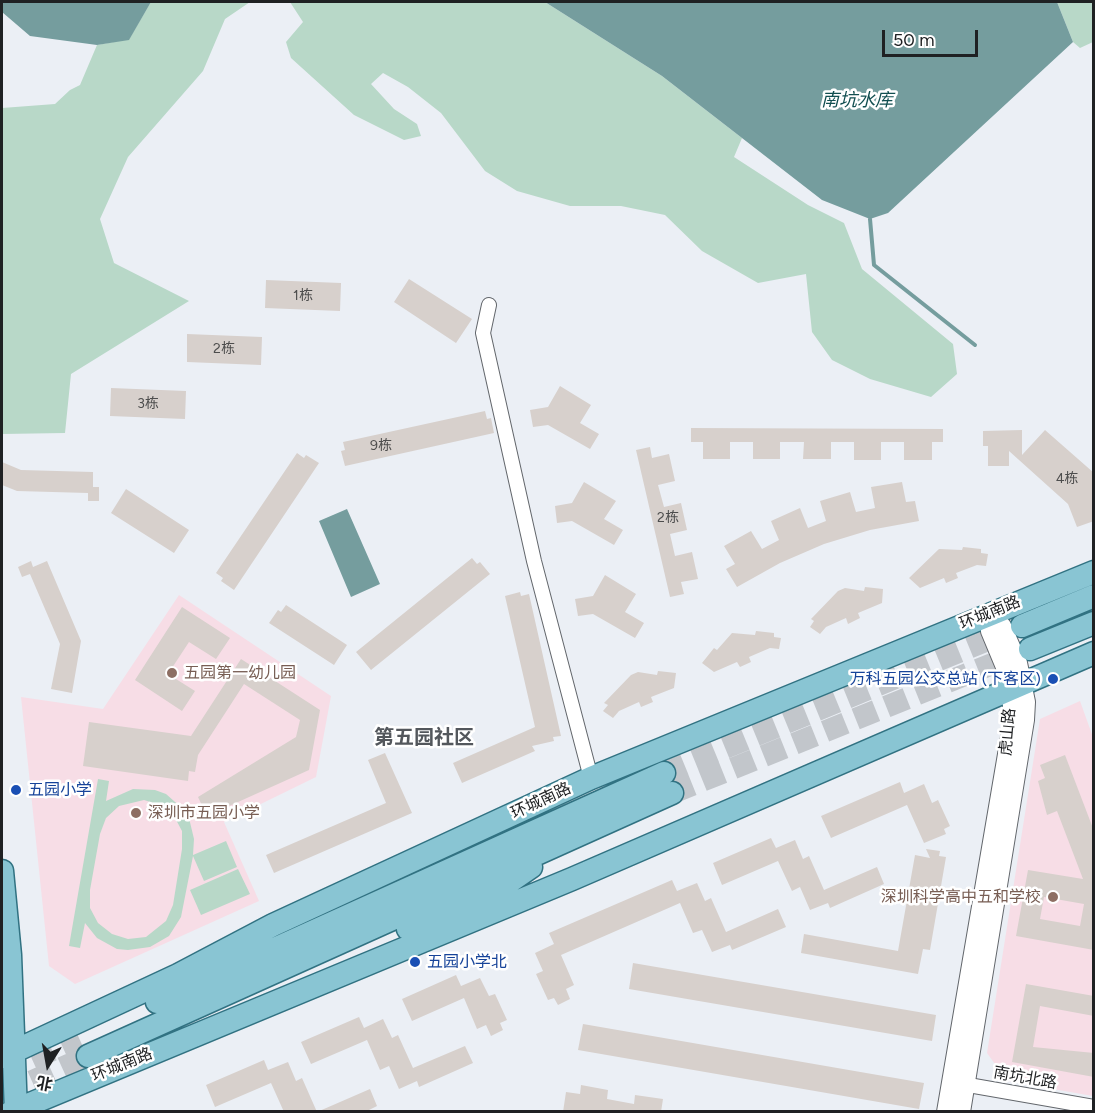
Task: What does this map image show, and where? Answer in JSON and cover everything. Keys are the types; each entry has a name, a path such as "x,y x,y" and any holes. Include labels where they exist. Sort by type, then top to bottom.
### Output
{"main road":[{"name":"环城南路","path":"8,1054 177,975 273,925 591,778 988,613 1094,572"},
{"name":"环城南路","path":"1022,626 1094,596"},
{"path":"1030,649 1094,623"},
{"name":"环城南路","path":"14,1111 583,874 1094,653"},
{"name":"环城南路","path":"668,783 586,831 83,1047 521,837 668,783"},
{"path":"200,1033 290,981 502,887 586,831"},
{"path":"273,925 521,837"},
{"path":"2,871 10,955 8,1054 14,1111"}],"street":[{"path":"489,305 483,333 534,561 591,778"},
{"name":"虎山路","path":"961,1112 959,1083 1016,686 1005,667 990,631 988,613"},
{"name":"虎山路","path":"946,1112 959,1083"},
{"name":"南坑北路","path":"959,1083 1094,1107"}],"shaded area":[{"name":"深圳市五园小学","path":"179,595 331,696 316,777 224,822 259,901 75,984 49,966 21,697 103,709"},
{"name":"深圳科学高中五和学校","path":"1080,701 1094,740 1093,1096 1007,1081 987,1053 1040,719"}],"green space":[{"path":"151,2 250,2 225,19 203,71 128,157 100,219 114,263 189,301 71,374 65,433 2,434 2,108 55,104 70,90 80,85 97,45 129,39"},
{"path":"290,2 545,2 662,76 742,138 734,157 808,205 844,223 862,269 953,344 957,374 931,397 870,379 832,360 812,332 806,274 758,283 702,251 665,215 621,206 570,206 517,191 485,171 441,113 408,87 383,73 371,84 394,109 417,124 421,136 404,140 354,115 291,58 286,42 303,22"},
{"path":"1057,2 1093,2 1093,42 1080,48 1073,42"},
{"path":"98,779 109,781 106,801 133,789 155,790 166,794 183,809 189,818 194,839 193,855 226,841 237,867 204,881 193,856 181,917 169,936 150,947 117,949 97,938 85,923 80,948 69,946","holes":["144,800 160,805 174,816 182,831 182,849 173,905 166,921 146,937 128,939 112,934 98,923 90,908 90,890 100,834 106,818 119,806"]},
{"path":"238,869 250,894 201,915 190,890"}],"water":[{"path":"2,2 151,2 129,40 97,45 30,36 2,12"},
{"name":"南坑水库","path":"545,2 1057,2 1073,42 888,213 870,219 822,200 662,76"},
{"path":"347,509 380,584 351,597 319,521"}],"building":[{"path":"409,279 472,319 456,343 394,302"},
{"path":"266,280 341,283 340,311 265,308"},
{"path":"187,334 262,337 261,365 187,362"},
{"path":"560,386 591,405 580,423 599,434 590,449 548,425 533,427 530,410 548,407"},
{"path":"111,388 186,391 185,419 110,416"},
{"path":"485,411 487,419 491,418 494,433 345,466 341,451 345,450 343,442"},
{"path":"691,428 943,429 943,442 932,442 932,460 904,460 904,442 881,442 881,460 854,460 854,442 831,442 831,459 803,459 804,442 780,442 780,459 753,459 753,442 730,442 730,459 703,459 703,442 691,442"},
{"path":"1022,430 1022,455 1045,430 1094,473 1094,521 1077,527 1068,504 1009,451 1009,466 988,466 988,446 983,446 983,431"},
{"path":"650,447 652,458 669,454 675,481 658,485 664,507 681,503 687,530 670,534 675,556 692,552 698,579 681,582 684,594 670,597 636,450"},
{"path":"297,453 304,458 306,455 319,463 234,590 221,581 223,578 216,573"},
{"path":"2,462 21,470 93,472 93,487 99,487 99,501 88,501 88,493 17,491 2,485"},
{"path":"584,482 616,501 604,519 623,530 614,545 572,521 557,523 555,506 572,503"},
{"path":"902,482 906,502 915,501 919,521 870,530 824,544 780,563 737,587 726,569 735,564 724,546 751,531 762,549 779,540 771,521 800,508 808,528 826,521 820,501 850,492 856,512 875,508 871,487"},
{"path":"126,489 189,530 174,553 111,513"},
{"path":"963,547 981,549 981,553 988,554 986,566 977,565 956,573 958,578 946,583 944,578 920,588 909,578 939,549 962,550"},
{"path":"472,558 477,564 480,562 490,574 371,670 356,652"},
{"path":"31,561 33,567 47,561 81,641 72,693 51,689 60,644 30,574 22,577 18,567"},
{"path":"605,575 636,594 625,612 644,623 635,638 593,614 578,616 575,599 593,596"},
{"path":"865,587 883,589 882,603 858,613 860,618 848,624 846,618 826,627 820,634 810,627 814,621 811,619 838,591 845,588 864,591"},
{"path":"520,592 521,596 529,594 561,736 553,737 554,741 532,746 535,751 462,783 453,763 535,727 505,596"},
{"path":"286,605 347,645 334,665 269,623 278,610 281,612"},
{"path":"182,607 230,638 216,659 189,642 168,674 195,691 182,711 135,680"},
{"path":"756,631 774,633 774,637 781,638 779,649 770,648 749,657 751,662 740,667 737,662 714,672 702,663 714,648 717,650 732,633 755,635"},
{"path":"241,659 320,710 309,770 207,816 198,797 296,737 300,720 244,684 198,755 195,772 189,771 188,781 83,766 89,722 191,736"},
{"path":"658,671 676,673 674,688 651,697 653,702 641,707 639,702 619,711 613,718 603,711 608,705 604,703 631,675 638,672 657,675"},
{"path":"385,753 412,813 274,873 266,855 386,803 368,760"},
{"path":"1065,755 1094,831 1094,950 1016,936 1028,870 1083,879 1057,811 1047,815 1038,781 1045,778 1040,765","holes":["1044,897 1084,904 1080,926 1040,919"]},
{"path":"900,782 904,793 924,784 932,803 938,800 950,826 944,829 946,834 924,843 907,805 831,838 821,816"},
{"path":"771,838 776,848 795,840 803,859 809,856 824,890 877,867 884,884 830,908 828,903 810,910 800,887 792,891 778,861 722,885 713,863"},
{"path":"926,849 940,851 939,856 946,857 930,950 923,949 918,974 801,953 804,934 898,951 915,855 930,858"},
{"path":"672,880 677,891 697,883 705,901 711,898 726,932 778,909 786,927 732,950 730,945 712,952 702,930 693,933 680,903 561,955 574,985 566,989 570,999 558,1005 554,998 548,1000 536,974 543,971 535,953 554,944 549,933"},
{"path":"633,963 936,1015 932,1041 629,989"},
{"path":"456,975 461,986 480,978 489,996 495,994 507,1020 500,1023 503,1030 491,1036 486,1025 477,1029 464,998 412,1021 402,999"},
{"path":"1026,984 1094,996 1094,1016 1040,1006 1033,1047 1094,1053 1094,1077 1012,1062"},
{"path":"359,1017 364,1028 383,1019 392,1038 398,1035 413,1068 465,1046 473,1063 419,1087 417,1081 399,1089 389,1066 380,1070 367,1040 311,1064 301,1042"},
{"path":"583,1024 924,1083 919,1109 578,1050"},
{"path":"264,1060 268,1070 288,1062 296,1081 302,1078 317,1112 284,1112 271,1083 215,1107 206,1085"},
{"path":"581,1085 608,1090 607,1099 634,1104 635,1095 663,1099 661,1112 563,1112 566,1092 580,1094"},
{"path":"370,1089 377,1106 365,1112 317,1112"}],"waterway":[{"path":"870,219 874,265 975,345"}],"tunnel":[{"path":"664,773 1012,630"},
{"path":"672,793 1022,652"},
{"path":"2,1073 79,1038"},
{"path":"2,1095 88,1056"}],"place":[{"name":"五园第一幼儿园","path":"172,673"},
{"name":"万科五园公交总站 (下客区)","path":"1053,679"},
{"name":"五园小学","path":"16,790"},
{"name":"深圳市五园小学","path":"136,813"},
{"name":"深圳科学高中五和学校","path":"1053,897"},
{"name":"五园小学北","path":"415,962"}],"district":[{"name":"第五园社区","path":"424,738"}]}
